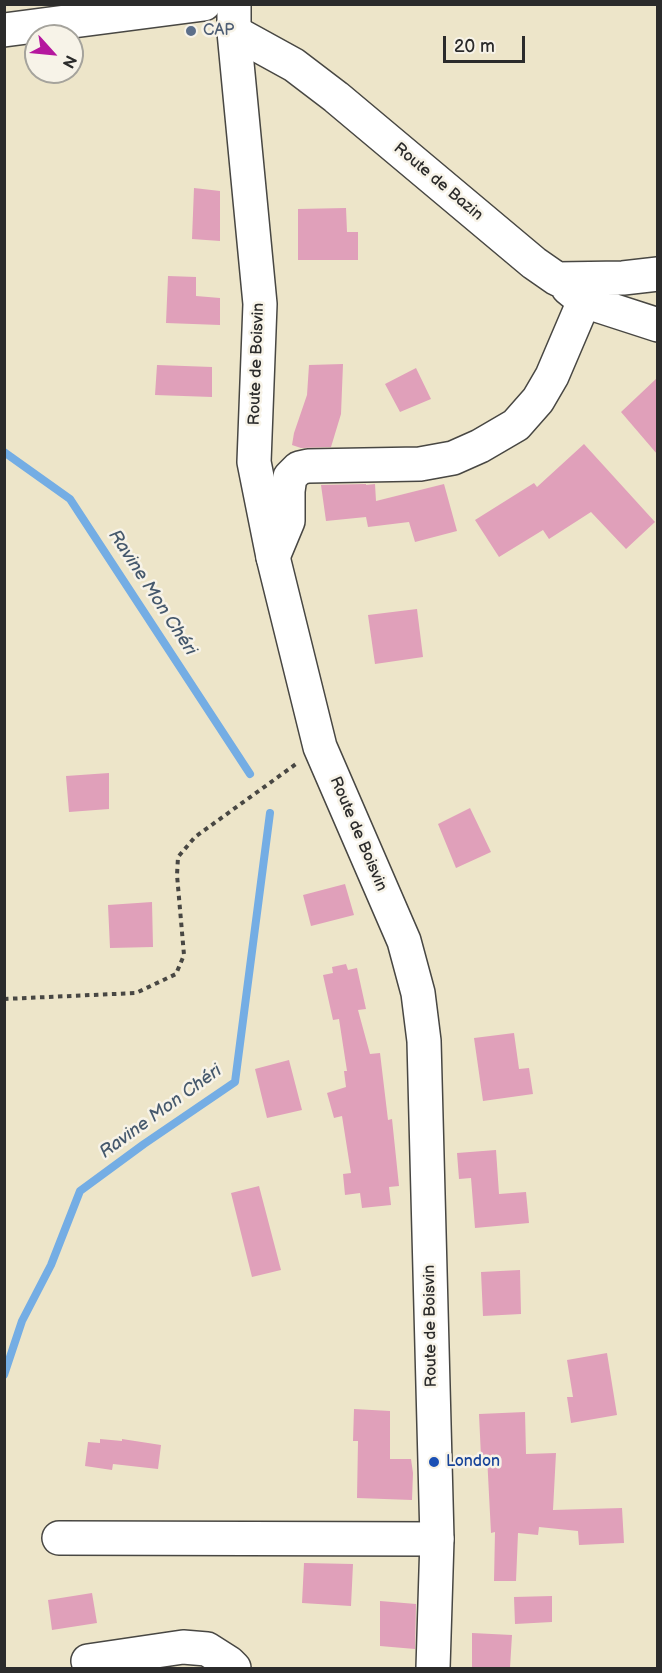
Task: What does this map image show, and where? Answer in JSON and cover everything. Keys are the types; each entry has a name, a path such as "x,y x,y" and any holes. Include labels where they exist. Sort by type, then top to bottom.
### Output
{"main road":[{"path":"4,30 204,4"},
{"name":"Route de Bazin","path":"234,19 328,90 534,263 584,301"},
{"name":"Route de Boisvin","path":"234,19 260,304 254,462 273,557 320,747 404,941 418,993 424,1041 436,1539 433,1668"},
{"path":"557,279 623,278 657,274"},
{"path":"273,557 288,521 290,477 299,468 420,464 453,458 480,446 516,425 538,400 552,376 584,301 657,325"},
{"path":"59,1538 436,1539"},
{"path":"88,1661 183,1647 207,1649 234,1668"}],"path":[{"path":"4,999 136,993 176,974 184,955 177,875 178,857 195,837 273,781"}],"building":[{"path":"194,188 220,191 220,241 192,239"},
{"path":"346,208 347,232 358,232 358,260 298,260 298,209"},
{"path":"168,276 196,277 196,296 220,298 220,325 166,323"},
{"path":"343,364 341,414 331,447 301,448 292,445 307,395 309,365"},
{"path":"157,365 212,367 212,397 155,395"},
{"path":"416,368 431,399 400,412 385,384"},
{"path":"657,378 657,454 621,412"},
{"path":"584,444 655,522 626,549 591,512 549,539 543,530 499,557 475,520 534,483 537,487"},
{"path":"375,484 376,501 444,484 457,531 415,542 409,522 368,527 366,517 326,521 321,485"},
{"path":"417,609 423,657 375,664 368,615"},
{"path":"109,773 109,809 69,812 66,776"},
{"path":"470,808 491,852 456,868 438,824"},
{"path":"345,884 354,915 311,926 303,895"},
{"path":"152,902 153,947 110,948 108,905"},
{"path":"346,964 348,970 357,968 366,1009 358,1010 370,1054 380,1053 388,1120 392,1119 399,1186 389,1187 391,1205 362,1208 360,1193 345,1195 343,1174 351,1173 342,1116 334,1118 327,1093 346,1087 344,1071 347,1071 339,1019 333,1020 323,975 333,973 332,967"},
{"path":"514,1033 519,1069 529,1068 533,1094 483,1101 474,1038"},
{"path":"289,1060 302,1110 267,1118 255,1069"},
{"path":"496,1150 499,1194 526,1192 529,1223 475,1228 471,1178 459,1179 457,1153"},
{"path":"259,1186 281,1270 252,1277 231,1193"},
{"path":"520,1270 521,1314 483,1316 481,1272"},
{"path":"607,1353 617,1415 571,1423 567,1397 573,1397 567,1360"},
{"path":"354,1409 390,1411 390,1459 411,1459 412,1500 357,1498 358,1441 353,1441"},
{"path":"525,1412 526,1454 556,1453 553,1510 622,1508 624,1543 579,1545 578,1531 539,1527 538,1535 518,1533 516,1581 494,1581 495,1532 491,1533 487,1456 481,1457 479,1414"},
{"path":"100,1439 122,1441 122,1439 161,1445 158,1469 113,1464 112,1470 85,1466 88,1442 100,1443"},
{"path":"304,1563 353,1564 351,1606 302,1603"},
{"path":"92,1593 97,1623 52,1630 48,1600"},
{"path":"552,1596 552,1622 515,1624 514,1597"},
{"path":"380,1601 416,1604 415,1649 380,1646"},
{"path":"472,1633 512,1635 510,1668 472,1668"}],"waterway":[{"name":"Ravine Mon Chéri","path":"4,452 70,499 250,774"},
{"name":"Ravine Mon Chéri","path":"4,1375 22,1321 51,1265 80,1191 235,1082 270,813"}],"place":[{"name":"CAP","path":"191,31"},
{"name":"London","path":"434,1462"}]}
